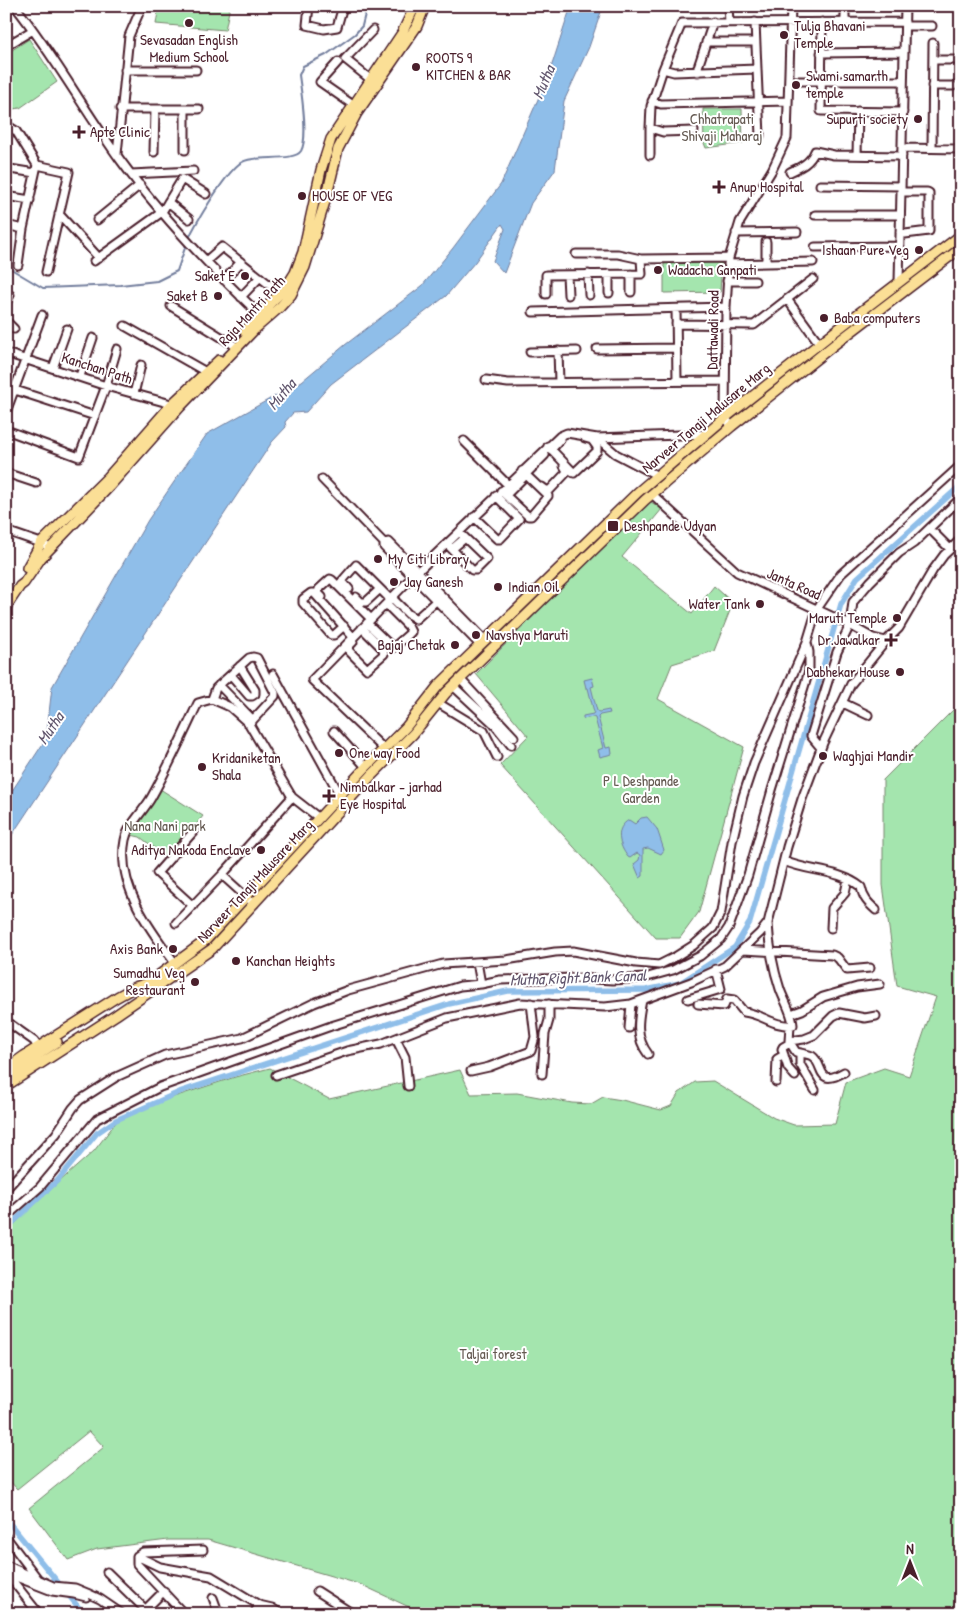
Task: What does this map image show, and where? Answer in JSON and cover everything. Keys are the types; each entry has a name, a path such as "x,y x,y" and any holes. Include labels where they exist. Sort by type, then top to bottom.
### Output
{"main road":[{"name":"Raja Mantri Path","path":"20,586 42,542 108,477 262,317 300,270 326,150 353,105 402,33 415,6"},
{"name":"Raja Mantri Path","path":"6,606 40,558 109,487 206,372 262,317 290,295 327,195 338,149 356,113 417,26 425,6"},
{"name":"Narveer Tanaji Malusare Marg","path":"6,1069 41,1049 135,987 148,983 205,941 366,767 406,727 438,686 618,511 725,418 819,343 961,235"},
{"name":"Narveer Tanaji Malusare Marg","path":"6,1086 116,1015 212,949 371,776 413,734 453,686 652,494 732,426 835,344 961,248"},
{"path":"482,642 489,650"},
{"path":"6,1077 41,1049"}],"street":[{"path":"6,10 11,6"},
{"path":"15,6 34,30 131,174 200,255 262,317"},
{"path":"116,154 129,36 142,6"},
{"path":"309,6 307,26 324,29 337,27 343,6"},
{"path":"728,6 729,22"},
{"name":"Dattawadi Road","path":"725,418 728,261 740,222 772,170 787,138 791,6"},
{"path":"845,6 845,22"},
{"path":"899,282 905,6"},
{"path":"698,72 713,22"},
{"path":"755,22 760,136"},
{"path":"822,22 820,111 903,112"},
{"path":"650,155 652,101 682,23 845,22 932,26"},
{"path":"6,46 34,30"},
{"path":"370,79 345,59 373,30"},
{"path":"706,42 755,42"},
{"path":"932,148 933,43"},
{"path":"821,53 904,52"},
{"path":"933,60 960,60"},
{"path":"338,62 320,82 353,105"},
{"path":"663,69 674,72 698,72 757,69"},
{"path":"125,70 196,70"},
{"path":"789,81 904,81"},
{"path":"932,86 953,86"},
{"path":"652,101 661,104 788,101"},
{"path":"120,109 199,109"},
{"path":"154,152 155,109"},
{"path":"185,109 185,150"},
{"path":"857,155 858,111"},
{"path":"7,126 16,130 36,169 23,229 18,265"},
{"path":"650,128 662,132 694,131"},
{"path":"902,148 961,148"},
{"path":"790,172 810,160 815,151 834,155 902,156"},
{"path":"10,169 69,172 46,272"},
{"path":"131,174 193,171"},
{"path":"59,214 96,260 162,212 182,179 206,194"},
{"path":"97,220 140,185"},
{"path":"820,185 901,189 928,193 928,232 905,234 900,232"},
{"path":"6,196 30,200"},
{"path":"168,202 189,219"},
{"path":"816,215 900,215"},
{"path":"6,225 23,229"},
{"path":"736,233 797,232"},
{"path":"766,242 766,263"},
{"path":"815,247 900,246"},
{"path":"206,261 222,247 281,294"},
{"path":"576,254 618,254 641,259 766,263 813,262"},
{"path":"546,294 546,275 642,274 641,259"},
{"path":"224,280 241,262"},
{"path":"588,274 589,295"},
{"path":"609,274 609,293"},
{"path":"631,274 631,292"},
{"path":"568,275 568,295"},
{"path":"241,297 260,277"},
{"path":"676,324 754,325 813,279"},
{"path":"727,280 755,281"},
{"path":"6,302 10,295"},
{"path":"787,299 819,343"},
{"path":"171,306 234,344"},
{"path":"533,312 726,307"},
{"path":"676,308 677,381"},
{"path":"6,412 42,315"},
{"path":"6,321 14,329"},
{"path":"126,326 206,372"},
{"path":"53,368 67,329"},
{"path":"80,376 93,338"},
{"path":"596,349 676,348"},
{"path":"6,430 79,456 106,386 117,349"},
{"path":"530,352 577,351"},
{"name":"Kanchan Path","path":"6,352 106,386 176,406"},
{"path":"558,352 559,382"},
{"path":"134,394 142,365"},
{"path":"486,380 508,383 725,380"},
{"path":"6,387 95,416"},
{"path":"725,418 732,426"},
{"path":"384,749 312,680 460,530 525,472 560,436 567,433 597,438 707,434"},
{"path":"568,437 590,439 598,449 574,473 549,448 561,439 568,437"},
{"path":"597,438 616,454 658,476"},
{"path":"464,441 508,485"},
{"path":"525,472 546,490 550,490 567,471 549,448"},
{"path":"6,1189 56,1134 76,1104 116,1077 165,1055 242,1038 314,1003 348,990 443,964 573,951 636,963 659,965 694,944 713,928 721,912 732,842 743,796 754,763 819,610 841,574 961,465"},
{"path":"501,494 508,485 525,472"},
{"path":"501,494 530,516 548,496 525,472"},
{"path":"6,473 36,483"},
{"path":"322,479 384,543 389,542 482,642"},
{"path":"474,518 497,539 500,539 519,519 501,494"},
{"name":"Janta Road","path":"652,494 737,572 848,624 873,638 886,641"},
{"path":"821,748 811,736 854,602 861,592 899,553 914,543 961,498"},
{"path":"474,518 497,542"},
{"path":"447,544 472,570 476,570 487,559 465,538 460,530"},
{"path":"460,530 486,554"},
{"path":"6,531 42,542 50,548"},
{"path":"934,533 950,548"},
{"path":"452,550 465,538"},
{"path":"844,1072 836,1077 822,1074 814,1058 796,1052 790,1042 790,1026 793,1025 791,1014 779,987 768,923 802,799 821,748 851,684 899,628 933,570 950,548 961,539"},
{"path":"362,628 348,649 367,669 384,652 362,628 332,580 330,579 319,589 318,592 362,628 393,648 411,632 389,600 380,589 356,565 342,581 364,603 380,589"},
{"path":"416,573 437,600 482,642"},
{"path":"344,626 334,635 331,635 303,603 304,599 311,593 314,593 344,626 362,628"},
{"path":"389,600 416,619 437,600"},
{"path":"6,1216 40,1186 97,1119 160,1087 331,1026 460,986 500,980 575,978 613,980 644,978 673,970 700,956 721,939 728,927 748,875 809,671 807,642"},
{"path":"212,699 219,685 249,658 257,658 275,696 251,722"},
{"path":"231,675 249,696 255,694 240,666"},
{"path":"273,674 340,795"},
{"path":"453,686 513,741 460,679"},
{"path":"219,685 251,722 292,797 319,818"},
{"path":"175,963 156,938 132,898 123,862 125,839 150,800 198,703 212,699 230,707 251,722"},
{"path":"438,703 484,731 496,757"},
{"path":"843,703 868,715"},
{"path":"334,731 366,767"},
{"path":"176,923 292,797"},
{"path":"193,906 157,873 194,831"},
{"path":"784,861 808,870 836,874 848,880 861,887 866,902 876,910"},
{"path":"222,875 254,904"},
{"path":"831,928 832,908 847,890 848,880"},
{"path":"276,1075 347,1051 396,1039 447,1018 520,1003 605,1008 631,1004 691,982 725,966 768,923"},
{"path":"743,950 832,955 838,958 847,970 870,968"},
{"path":"477,962 480,984"},
{"path":"688,999 721,989 716,969"},
{"path":"791,1014 802,1010 823,997 857,987 880,984"},
{"path":"698,1004 724,1006 727,999 734,1000 744,1012 755,1013 776,1025 790,1026"},
{"path":"642,1000 638,1020 638,1034 640,1042 648,1054"},
{"path":"531,1003 535,1037 531,1051"},
{"path":"542,1074 545,1034 549,1020 549,1004"},
{"path":"629,1028 631,1004"},
{"path":"795,1076 788,1068 783,1046 814,1035 833,1016 839,1013 865,1018 876,1016"},
{"path":"6,1021 34,1041 41,1049"},
{"path":"396,1039 406,1063 408,1086"},
{"path":"470,1071 498,1064 531,1051 545,1051"},
{"path":"800,1053 800,1064 815,1090"},
{"path":"776,1082 777,1059 784,1055"},
{"path":"6,1537 39,1581"},
{"path":"136,1556 143,1552 203,1550"},
{"path":"136,1556 137,1564 184,1614"},
{"path":"136,1556 160,1567 211,1576 259,1605 272,1608 281,1614"},
{"path":"6,1565 52,1589"},
{"path":"107,1572 146,1612 164,1591"},
{"path":"6,1573 52,1589 75,1591 100,1599 122,1614"},
{"path":"6,1573 39,1614"},
{"path":"75,1591 101,1604 114,1614"},
{"path":"317,1591 353,1614"},
{"path":"213,1598 217,1609 225,1614"},
{"path":"254,1614 259,1605"}],"green space":[{"name":"Sevasadan English Medium School","path":"159,6 230,6 225,30 156,24"},
{"path":"29,39 57,82 20,108 6,110 6,54"},
{"name":"Chhatrapati Shivaji Maharaj","path":"703,109 742,109 743,143 706,148 704,143"},
{"path":"722,261 720,292 664,293 664,262"},
{"name":"P L Deshpande Garden","path":"648,500 662,509 622,557 692,614 714,586 733,603 714,651 672,664 658,699 744,747 699,912 680,938 656,938 500,765 528,736 476,674"},
{"name":"Taljai forest","path":"961,702 961,1614 424,1614 362,1585 208,1540 168,1540 97,1549 68,1560 29,1508 104,1447 89,1431 17,1489 6,1477 6,1233 33,1205 94,1151 117,1121 146,1106 235,1077 270,1068 329,1099 460,1070 471,1094 517,1093 572,1103 591,1104 603,1097 661,1110 671,1106 679,1093 695,1082 713,1081 774,1118 794,1125 835,1124 846,1082 884,1068 909,1076 936,997 897,986 883,885 883,780"},
{"name":"Nana Nani park","path":"160,789 203,816 169,859 140,837 131,835"}],"water":[{"name":"Mutha","path":"571,6 603,6 589,47 564,101 555,170 531,203 504,273 493,261 505,229 502,224 475,262 446,296 331,384 306,412 293,413 285,422 286,427 272,442 6,844 6,800 46,739 52,687 148,520 207,434 302,381 345,345 422,286 501,184 549,74"},
{"path":"592,678 594,686 591,687 597,711 609,710 610,713 598,717 606,748 611,747 612,754 600,757 598,750 603,748 595,718 583,719 583,716 593,714 594,712 584,680"},
{"path":"647,817 657,829 664,850 661,854 648,848 643,849 643,876 640,878 634,864 639,860 640,855 637,853 630,858 628,857 620,843 620,832 624,823 629,820 635,824 641,818"}],"waterway":[{"path":"188,240 211,200 226,178 239,164 253,159 290,157 297,155 301,151 304,125 299,75 303,66 326,55 355,34 362,26 367,6"},
{"path":"6,266 43,288 120,285 157,281 177,271 186,245"},
{"name":"Mutha Right Bank Canal","path":"6,1229 58,1180 97,1133 116,1120 182,1091 449,1004 508,991 646,990 680,983 735,947 750,922 841,604 857,578 961,485"},
{"name":"Mutha Right Bank Canal","path":"6,1519 84,1614"}],"place":[{"name":"Sevasadan English Medium School","path":"189,23"},
{"name":"Tulja Bhavani Temple","path":"784,35"},
{"name":"ROOTS 9 KITCHEN & BAR","path":"416,67"},
{"name":"Swami samarth temple","path":"796,85"},
{"name":"Supurti society","path":"918,119"},
{"name":"Apte Clinic","path":"79,132"},
{"name":"Anup Hospital","path":"719,187"},
{"name":"HOUSE OF VEG","path":"302,196"},
{"name":"Ishaan Pure Veg","path":"919,250"},
{"name":"Wadacha Ganpati","path":"658,270"},
{"name":"Saket E","path":"245,276"},
{"name":"Saket B","path":"218,296"},
{"name":"Baba computers","path":"824,318"},
{"name":"Deshpande Udyan","path":"613,526"},
{"name":"My Citi Library","path":"378,559"},
{"name":"Jay Ganesh","path":"394,582"},
{"name":"Indian Oil","path":"498,587"},
{"name":"Water Tank","path":"760,604"},
{"name":"Maruti Temple","path":"897,618"},
{"name":"Navshya Maruti","path":"476,635"},
{"name":"Dr.Jawalkar","path":"891,640"},
{"name":"Bajaj Chetak","path":"455,645"},
{"name":"Dabhekar House","path":"900,672"},
{"name":"One way Food","path":"339,753"},
{"name":"Waghjai Mandir","path":"823,756"},
{"name":"Kridaniketan Shala","path":"202,767"},
{"name":"Nimbalkar - jarhad Eye Hospital","path":"329,796"},
{"name":"Aditya Nakoda Enclave","path":"261,850"},
{"name":"Axis Bank","path":"173,949"},
{"name":"Kanchan Heights","path":"236,961"},
{"name":"Sumadhu Veg Restaurant","path":"195,982"}]}
